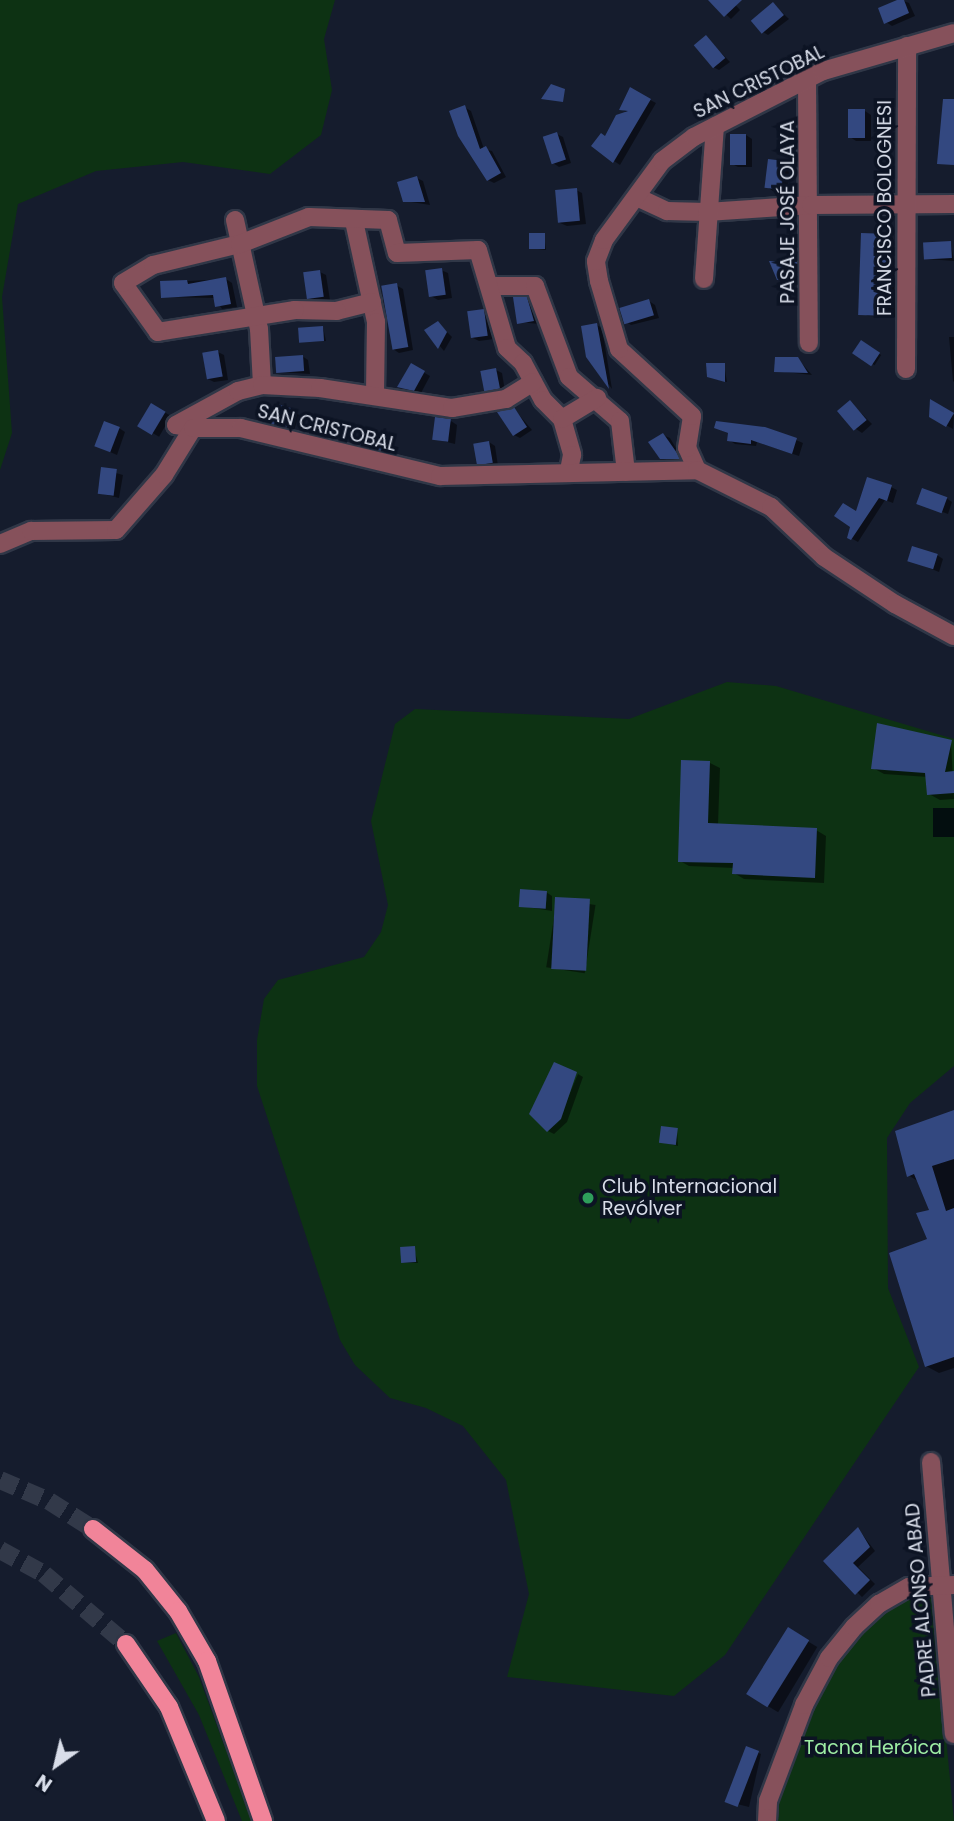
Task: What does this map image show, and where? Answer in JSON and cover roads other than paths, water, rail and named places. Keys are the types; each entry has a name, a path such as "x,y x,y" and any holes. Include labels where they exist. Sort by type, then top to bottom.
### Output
{"main road":[{"path":"93,1529 145,1570 207,1661 263,1821"},
{"path":"126,1644 169,1707 216,1821"}],"street":[{"name":"SAN CRISTOBAL","path":"697,470 687,448 692,416 619,349 598,281 599,249 631,202 639,198 662,161 715,126 807,80 954,33"},
{"name":"FRANCISCO BOLOGNESI","path":"906,369 907,46"},
{"name":"PASAJE JOSÉ OLAYA","path":"807,80 811,205 809,343"},
{"path":"704,279 715,126"},
{"path":"639,198 667,211 707,212 811,205 954,204"},
{"path":"372,302 337,311 295,310 158,332 123,283 153,265 240,244 309,217 354,221 388,220 397,253 478,250 507,348 523,363 543,400 562,419 572,455 569,471"},
{"path":"235,220 256,316 262,385"},
{"path":"354,221 372,302 378,359 375,396"},
{"path":"490,286 535,286 569,377 597,398 620,421 626,472"},
{"path":"0,544 30,531 116,530 164,475 193,428 176,425 238,391 262,385 375,396 452,408 506,399 533,382"},
{"path":"562,419 597,398"},
{"name":"SAN CRISTOBAL","path":"193,428 241,428 440,476 498,477 569,471 697,470 771,507 824,557 895,604 954,636"},
{"name":"PADRE ALONSO ABAD","path":"930,1462 948,1586 954,1734"},
{"path":"767,1821 768,1801 782,1761 829,1658 879,1604 908,1587 948,1586"}],"tunnel":[{"path":"0,1480 49,1501 93,1529"},
{"path":"0,1550 44,1574 126,1644"}],"place":[{"name":"Club Internacional Revólver","path":"588,1198"}],"park label":[{"name":"Tacna Heróica","path":"873,1748"}]}
